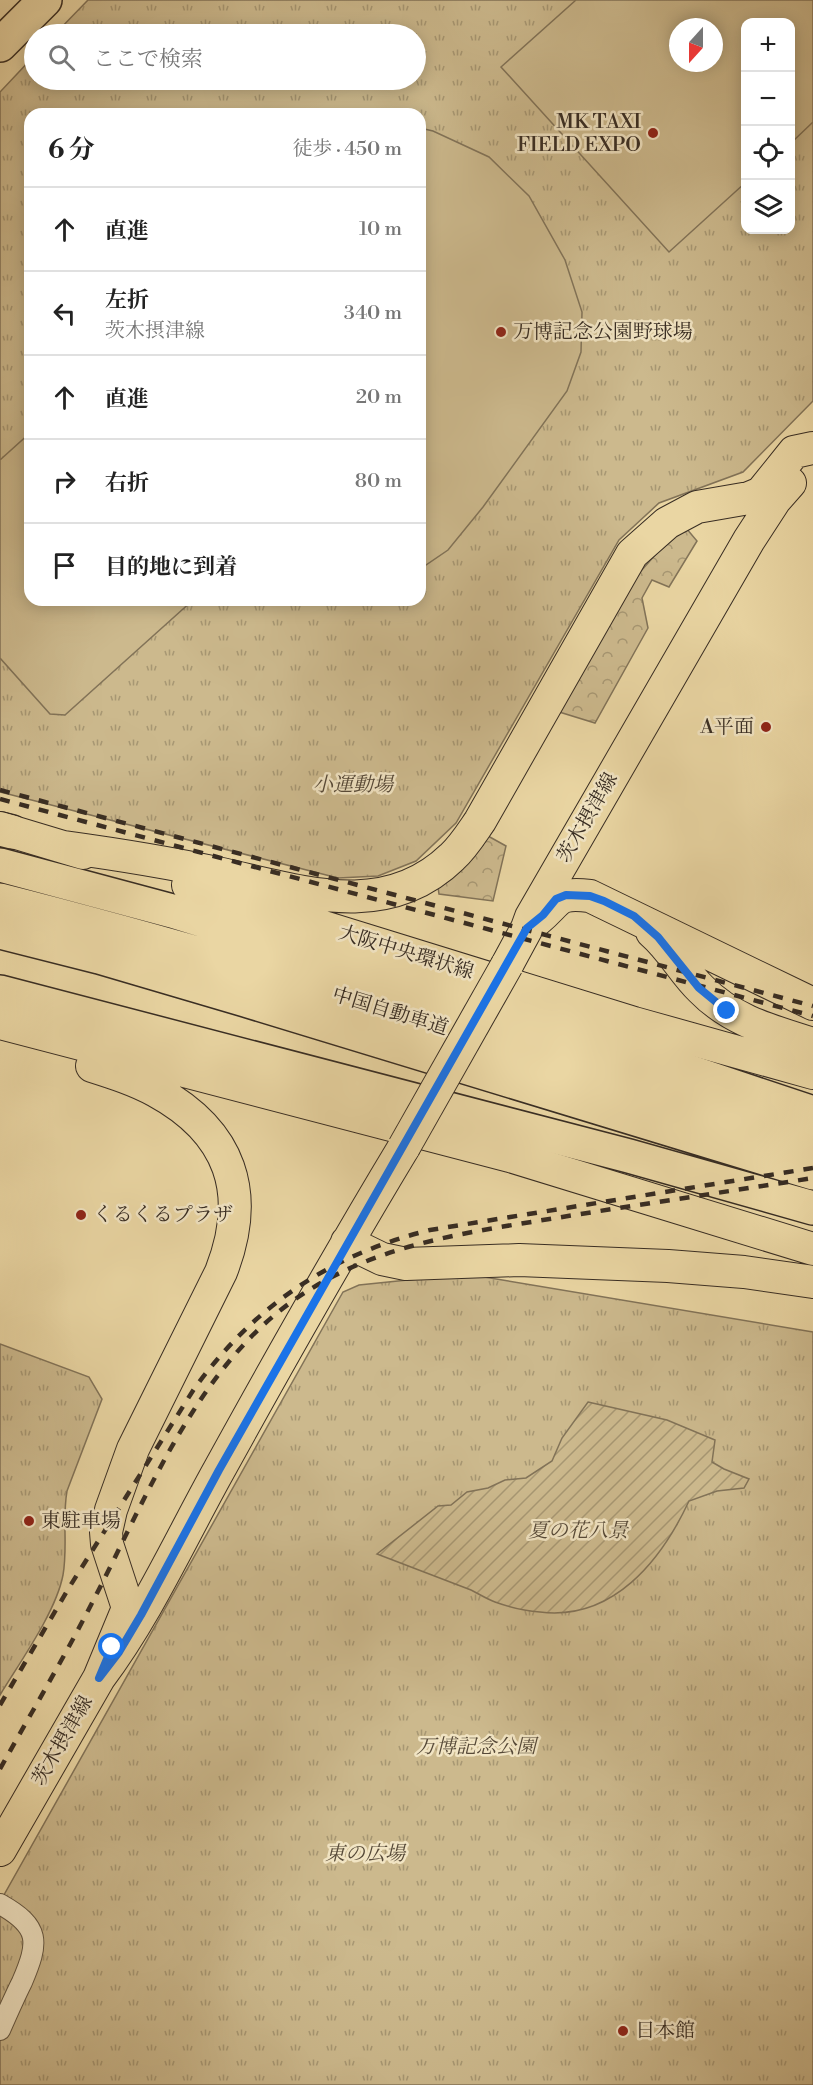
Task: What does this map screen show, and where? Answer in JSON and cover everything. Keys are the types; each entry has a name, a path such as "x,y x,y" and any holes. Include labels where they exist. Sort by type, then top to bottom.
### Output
{"highway":[{"path":"0,33 29,0"},
{"path":"0,45 45,0"},
{"path":"0,866 172,911 631,1052 813,1113"},
{"name":"中国自動車道","path":"0,900 104,942 813,1173"},
{"name":"中国自動車道","path":"0,932 104,942 277,977 813,1143"},
{"path":"0,992 594,1147 813,1208"}],"main road":[{"path":"63,847 134,856 314,894 344,898 383,894 418,882 436,871 452,857 480,821 632,554 667,523 697,507 749,498 761,493 794,452 813,449"},
{"name":"茨木摂津線","path":"0,1850 99,1678 119,1652 141,1615 219,1470 347,1242 404,1147 507,965 531,917 749,540 775,500 806,464 813,449"},
{"name":"大阪中央環状線","path":"4,830 634,1023 813,1073"},
{"path":"527,928 543,915 556,899 566,895 590,896 813,1004"},
{"path":"634,916 658,937 699,988 727,1011 759,1027 813,1044"},
{"path":"0,1023 510,1156 813,1249"},
{"path":"0,1033 133,1080 177,1103 195,1117 221,1150 235,1188 234,1227 230,1250 133,1449 111,1510 106,1532 107,1544 128,1608 99,1678"},
{"path":"347,1242 382,1259 406,1264 519,1260 657,1265 744,1272 813,1282"}],"street":[{"path":"0,1904 26,1922 33,1936 35,1947 32,1960 0,2030"}],"green space":[{"name":"小運動場","path":"88,0 813,0 813,401 743,472 659,503 619,540 456,823 416,861 378,876 338,878 0,792 0,92 24,67 24,90 426,90 426,24 65,24"},
{"name":"MK TAXI FIELD EXPO","path":"576,0 813,0 813,122 795,139 795,18 741,18 741,187 669,252 501,67"},
{"name":"万博記念公園野球場","path":"426,129 489,157 529,196 565,260 582,312 581,352 567,391 483,507 448,550 426,565"},
{"path":"24,438 24,606 186,606 65,715 50,714 0,658 0,460"},
{"path":"686,528 697,541 669,587 652,580 642,598 648,628 595,723 556,711 625,589 656,554"},
{"path":"488,836 506,846 493,901 439,894 437,880"},
{"name":"万博記念公園","path":"466,1274 813,1332 813,2085 0,2085 0,1902 343,1292 359,1285"},
{"name":"東駐車場","path":"0,1344 89,1377 102,1399 67,1491 65,1554 59,1589 45,1621 0,1695"},
{"name":"夏の花八景","path":"588,1402 667,1420 715,1440 712,1462 749,1479 744,1488 717,1491 689,1501 664,1545 649,1565 631,1582 612,1597 590,1607 566,1612 518,1609 500,1604 471,1590 377,1554 438,1506 451,1505 467,1492 488,1488 505,1480 526,1478 552,1461 562,1438"}],"railway":[{"path":"0,790 813,1006"},
{"path":"0,799 813,1016"},
{"path":"0,1705 70,1586 194,1389 243,1332 297,1287 327,1269 360,1254 430,1230 813,1168"},
{"path":"0,1769 82,1622 157,1473 181,1431 207,1391 236,1353 269,1320 306,1292 336,1275 400,1249 466,1233 813,1178"}],"place":[{"name":"MK TAXI FIELD EXPO","path":"653,133"},
{"name":"万博記念公園野球場","path":"501,332"},
{"name":"A平面","path":"766,727"},
{"name":"くるくるプラザ","path":"81,1215"},
{"name":"東駐車場","path":"29,1521"},
{"name":"日本館","path":"623,2031"}],"route":[{"path":"112,1647 99,1678 119,1652 141,1615 219,1470 347,1242 404,1147 527,928 543,915 556,899 566,895 590,896 604,901 634,916 658,937 699,988 727,1011"}],"park label":[{"name":"東の広場","path":"365,1854"}]}
